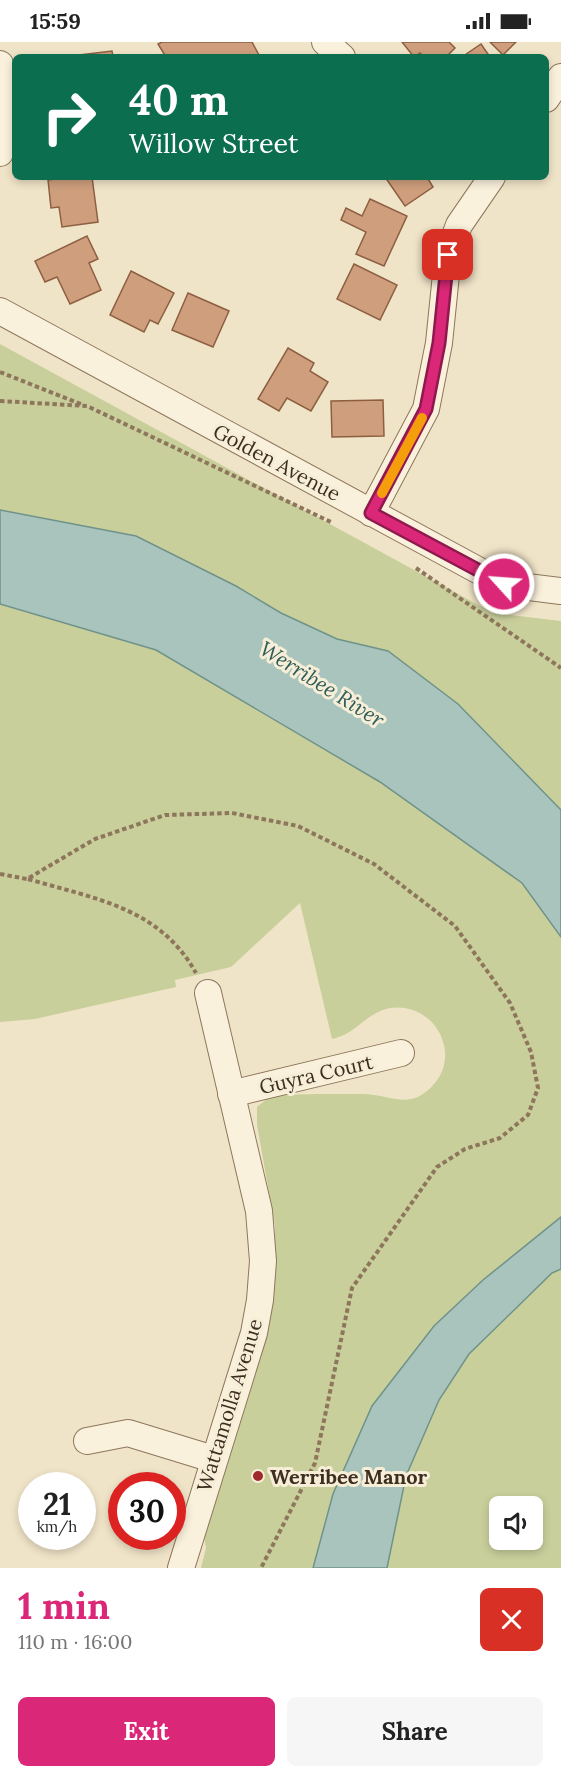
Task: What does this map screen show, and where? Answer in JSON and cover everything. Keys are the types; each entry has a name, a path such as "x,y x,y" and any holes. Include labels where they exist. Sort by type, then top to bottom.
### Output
{"street":[{"path":"325,42 339,54"},
{"path":"0,64 6,111 0,153"},
{"path":"549,95 561,77"},
{"path":"371,513 426,409 439,343 448,255 459,225 490,180"},
{"name":"Golden Avenue","path":"0,311 504,584 561,591"},
{"name":"Wattamolla Avenue","path":"181,1568 254,1333 263,1260 260,1211 208,993"},
{"name":"Guyra Court","path":"231,1094 402,1053"},
{"path":"87,1441 128,1433 213,1459"}],"path":[{"path":"0,372 87,406 338,526"},
{"path":"0,400 87,406"},
{"path":"409,564 561,668"},
{"path":"27,879 124,908 162,929 184,951 208,993"}],"green space":[{"path":"0,344 493,613 561,621 561,1568 201,1568 206,1548 204,1535 264,1347 273,1303 275,1226 257,1125 257,1107 269,1098 288,1095 362,1094 400,1100 417,1097 434,1084 444,1064 443,1042 434,1024 418,1012 398,1007 388,1008 378,1012 346,1034 332,1039 300,903 231,967 175,980 176,987 35,1019 0,1022"}],"water":[{"name":"Werribee River","path":"0,510 136,536 236,586 281,613 337,639 388,651 458,704 561,810 561,937 522,883 380,782 156,650 0,604"},
{"path":"561,1217 561,1269 552,1273 469,1354 439,1400 406,1476 387,1568 313,1568 333,1494 372,1406 434,1326 483,1280"}],"building":[{"path":"162,42 252,42 258,54 164,54 158,44"},
{"path":"402,42 449,42 455,48 449,54 412,54"},
{"path":"490,42 516,42 504,54"},
{"path":"481,44 488,54 466,54"},
{"path":"112,51 112,54 87,54"},
{"path":"48,180 92,180 98,222 62,227 59,207 51,208"},
{"path":"387,180 429,180 433,187 405,206"},
{"path":"370,199 407,216 384,266 356,254 366,232 341,220 346,208 362,216"},
{"path":"87,236 98,259 89,263 101,290 70,304 57,277 45,282 35,261"},
{"path":"354,264 397,285 380,320 337,299"},
{"path":"131,271 174,293 158,324 150,320 144,332 110,315"},
{"path":"188,293 229,311 213,347 172,330"},
{"path":"288,348 314,363 310,371 328,382 311,411 287,398 279,411 258,399"},
{"path":"383,400 384,436 332,437 331,401"}],"slow traffic":[{"path":"382,493 422,418"}],"place":[{"name":"Werribee Manor","path":"258,1476"}],"route":[{"path":"448,255 439,343 433,369 432,388 426,409 371,513 504,584"}]}
